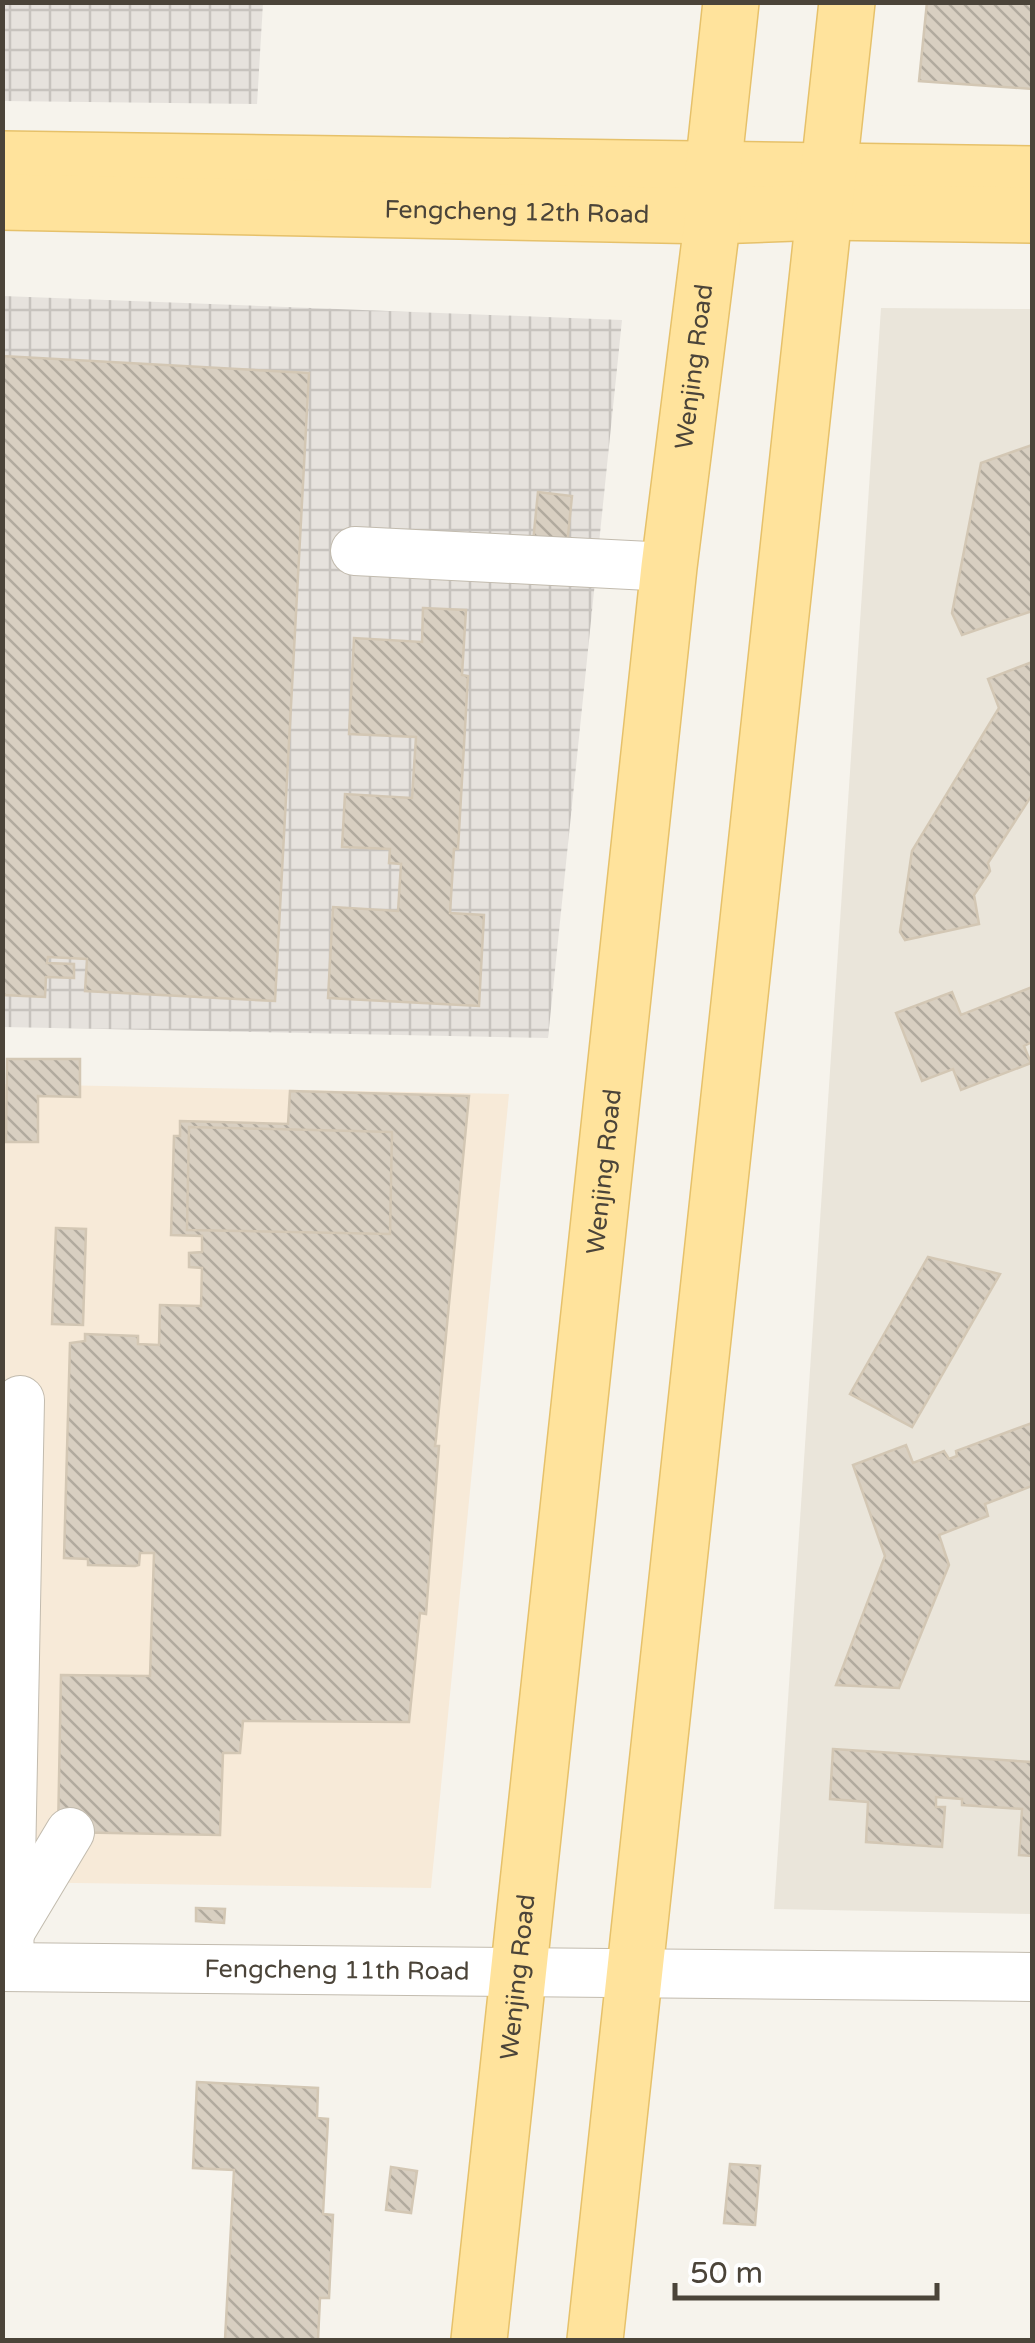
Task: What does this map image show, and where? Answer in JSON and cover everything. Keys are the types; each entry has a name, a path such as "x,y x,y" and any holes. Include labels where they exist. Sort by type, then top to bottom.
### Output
{"main road":[{"name":"Wenjing Road","path":"479,2340 669,567 713,193 730,2"},
{"path":"594,2340 846,2"},
{"name":"Fengcheng 12th Road","path":"2,159 713,193"},
{"name":"Fengcheng 12th Road","path":"2,202 825,192 1032,174"},
{"name":"Fengcheng 12th Road","path":"825,192 1032,215"}],"street":[{"path":"354,551 669,567"},
{"path":"8,1955 20,1400"},
{"path":"8,1955 70,1832"},
{"name":"Fengcheng 11th Road","path":"8,1955 520,1971 1032,1976"}],"shaded area":[{"path":"3,2 263,3 257,104 3,101"},
{"path":"3,296 622,320 548,1038 3,1027"},
{"path":"881,308 1032,309 1032,1914 774,1909"},
{"path":"3,1084 509,1094 431,1888 3,1882"}],"building":[{"path":"927,2 1032,2 1032,89 919,81"},
{"path":"2,356 309,373 275,1001 85,991 87,959 48,957 47,963 74,964 74,978 46,977 45,997 2,995"},
{"path":"1032,445 1032,611 962,635 952,613 981,463"},
{"path":"538,492 572,496 567,546 533,542"},
{"path":"423,608 466,610 462,675 468,676 458,849 454,849 450,913 484,915 479,1006 328,998 333,907 398,911 401,864 389,863 390,849 342,847 345,794 412,798 416,737 349,734 354,638 422,642"},
{"path":"1032,662 1032,795 988,863 990,871 974,895 979,924 905,940 900,932 912,851 999,708 988,679"},
{"path":"1032,987 1032,1042 1024,1046 1031,1063 961,1090 953,1069 922,1081 896,1013 952,992 961,1015"},
{"path":"7,1059 80,1059 80,1097 38,1096 38,1142 6,1142"},
{"path":"290,1091 469,1096 435,1446 439,1446 426,1614 420,1613 409,1722 243,1721 240,1753 223,1753 220,1835 58,1832 61,1675 150,1676 154,1553 140,1553 139,1565 135,1566 88,1565 88,1559 64,1558 70,1343 85,1341 85,1334 138,1336 138,1344 159,1345 160,1305 201,1306 202,1268 189,1267 189,1253 202,1252 202,1236 171,1235 174,1136 180,1136 180,1121 288,1124"},
{"path":"189,1127 392,1132 390,1234 187,1230"},
{"path":"56,1228 86,1229 83,1325 52,1324"},
{"path":"928,1257 1000,1274 912,1427 850,1394"},
{"path":"1032,1423 1032,1486 985,1504 988,1516 939,1535 949,1565 899,1688 836,1685 885,1556 853,1465 906,1445 913,1463 944,1451 949,1459 957,1456 956,1451"},
{"path":"833,1749 1032,1762 1032,1856 1019,1855 1022,1809 962,1805 962,1799 936,1797 936,1807 945,1807 942,1847 866,1842 868,1802 830,1799"},
{"path":"196,1908 225,1909 224,1923 196,1921"},
{"path":"197,2082 318,2088 317,2118 328,2119 323,2214 333,2215 329,2298 320,2298 318,2340 225,2340 234,2170 193,2168"},
{"path":"730,2164 760,2166 755,2225 724,2223"},
{"path":"391,2167 417,2171 411,2213 386,2210"}]}
